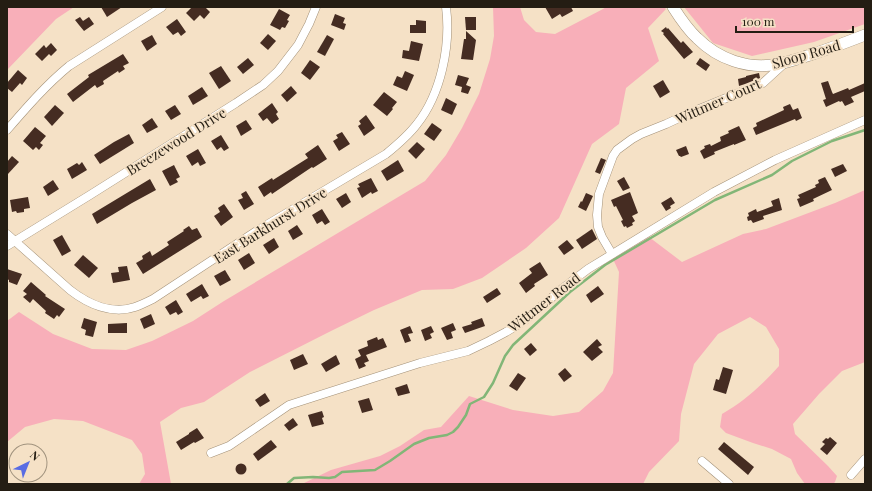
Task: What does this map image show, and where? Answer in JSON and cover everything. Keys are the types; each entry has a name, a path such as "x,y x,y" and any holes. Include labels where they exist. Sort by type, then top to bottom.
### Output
{"street":[{"path":"7,130 34,99 78,59 162,7"},
{"name":"Breezewood Drive","path":"7,246 230,108 263,85 278,71 298,44 316,7"},
{"name":"East Barkhurst Drive","path":"7,234 70,290 87,302 115,310 134,307 153,299 258,230 386,154 401,142 417,124 429,106 437,86 444,63 447,38 448,25 446,7"},
{"name":"Sloop Road","path":"673,7 696,37 709,48 733,61 760,65 787,62 817,53 865,35"},
{"name":"Wittmer Court","path":"612,254 598,227 597,215 599,194 613,156 618,150 632,139 652,129 763,83 787,62"},
{"name":"Wittmer Road","path":"211,453 229,446 289,406 420,363 468,351 490,341 524,321 574,279 612,254 708,196 775,160 865,120"},
{"path":"851,475 865,459"},
{"path":"702,461 729,484"}],"shaded area":[{"path":"7,7 74,7 56,19 7,70"},
{"path":"493,7 520,7 524,20 536,32 555,34 606,7 664,7 666,9 648,28 659,61 626,88 619,124 592,144 559,218 526,248 482,278 453,289 422,290 374,310 250,372 204,402 181,408 160,422 171,484 139,484 145,474 142,454 132,440 83,421 54,419 25,427 7,442 7,321 19,312 53,334 92,349 126,350 152,341 193,321 425,181 446,155 462,128 479,94 490,59 494,36"},
{"path":"684,7 865,7 865,24 814,42 752,56 713,43"},
{"path":"865,190 865,362 842,371 819,394 793,424 795,434 837,476 833,484 805,484 797,473 791,459 772,449 726,433 720,427 722,414 753,392 779,366 779,349 766,327 750,317 718,334 694,364 681,414 679,441 649,472 643,484 302,484 331,470 380,456 400,446 424,430 441,427 469,396 513,410 553,416 579,412 603,391 613,373 619,272 613,259 649,237 682,262 743,234 766,229"}],"building":[{"path":"101,7 122,7 107,17"},
{"path":"192,7 205,7 210,12 204,19 200,15 194,21 186,13"},
{"path":"545,7 571,7 573,11 562,17 560,14 552,19"},
{"path":"279,9 290,15 287,20 289,21 285,28 282,27 280,30 270,25"},
{"path":"335,14 345,18 343,23 346,24 344,30 331,25"},
{"path":"80,17 83,21 89,17 94,24 84,31 75,20"},
{"path":"465,17 476,17 476,30 466,30"},
{"path":"177,19 186,32 181,36 178,32 173,35 166,27"},
{"path":"416,20 426,21 426,33 410,33 410,25 416,25"},
{"path":"666,27 681,43 683,41 693,52 684,59 661,31"},
{"path":"466,31 476,40 473,60 461,59 464,39 466,39"},
{"path":"268,34 276,41 268,50 260,43"},
{"path":"152,35 157,44 147,51 141,41"},
{"path":"327,35 334,39 325,56 317,52"},
{"path":"411,41 423,44 419,61 402,58 403,50 409,51"},
{"path":"51,43 57,50 51,56 49,54 42,61 35,54 44,45 46,48"},
{"path":"123,54 129,63 123,66 125,69 119,73 118,71 103,81 104,84 97,88 95,85 73,102 67,94 89,77 88,75"},
{"path":"248,58 254,65 243,74 237,67"},
{"path":"700,58 710,65 706,71 696,64"},
{"path":"310,60 320,67 310,80 301,73"},
{"path":"221,66 231,81 219,89 209,73"},
{"path":"18,70 27,78 22,85 20,83 12,92 7,88 7,83"},
{"path":"405,71 414,75 407,91 393,85 397,76 402,78"},
{"path":"759,73 760,78 739,86 738,79"},
{"path":"458,75 469,78 466,85 471,87 468,94 461,92 462,87 455,85"},
{"path":"663,80 670,92 660,98 653,86"},
{"path":"828,81 833,94 848,88 849,90 865,83 865,91 851,97 854,102 845,106 842,101 839,101 826,107 823,100 826,99 821,83"},
{"path":"291,86 297,93 287,102 281,95"},
{"path":"202,87 208,96 193,105 188,96"},
{"path":"384,92 397,102 387,116 373,105"},
{"path":"446,98 457,104 452,115 441,110"},
{"path":"272,103 278,112 276,114 279,119 272,124 267,118 263,121 258,114"},
{"path":"790,104 793,110 798,108 802,118 796,121 795,119 756,135 753,128 757,126 756,123 784,110 783,107"},
{"path":"55,105 64,113 52,126 44,117"},
{"path":"175,105 181,114 171,120 165,111"},
{"path":"366,115 375,128 364,136 358,126 361,124 359,121"},
{"path":"152,118 158,127 147,133 142,125"},
{"path":"246,120 252,129 241,136 236,126"},
{"path":"432,123 442,130 434,141 424,134"},
{"path":"739,126 746,140 714,152 715,154 704,159 700,151 705,148 704,146 710,144 711,146 721,141 720,137"},
{"path":"35,127 46,136 40,143 43,145 39,150 36,147 33,150 23,141"},
{"path":"342,132 350,144 339,151 333,141 338,138 336,135"},
{"path":"129,134 134,143 100,164 94,155"},
{"path":"221,135 229,148 224,151 221,147 217,150 211,141"},
{"path":"417,142 425,149 416,159 408,151"},
{"path":"318,145 327,159 313,168 312,167 272,194 271,192 264,197 258,187 272,178 273,180 308,158 305,154"},
{"path":"686,146 689,154 681,157 679,156 676,150"},
{"path":"198,149 206,163 200,166 198,162 192,166 186,156"},
{"path":"12,156 19,162 7,175 7,162"},
{"path":"601,158 606,160 600,174 595,172"},
{"path":"398,160 404,171 387,181 381,171"},
{"path":"82,162 87,170 72,179 67,169 77,163 79,165"},
{"path":"843,164 847,171 835,177 831,169"},
{"path":"174,165 180,177 176,179 178,182 170,186 162,171"},
{"path":"624,177 630,188 623,191 617,181"},
{"path":"825,177 832,190 813,199 814,201 800,207 797,199 800,198 798,195 816,187 815,185 819,183 818,180"},
{"path":"371,178 378,191 372,194 371,192 362,198 357,188 360,187 358,184"},
{"path":"150,179 156,190 97,224 92,214"},
{"path":"53,180 59,189 48,196 43,187"},
{"path":"246,191 254,204 244,210 238,200 243,198 241,194"},
{"path":"630,192 638,213 632,216 635,221 632,223 633,225 627,228 626,226 624,227 621,221 623,220 616,206 614,207 611,200"},
{"path":"346,193 351,202 342,208 336,199"},
{"path":"586,193 593,196 586,211 578,207"},
{"path":"28,197 30,208 24,209 24,212 12,212 10,200"},
{"path":"671,197 675,203 666,211 661,203"},
{"path":"779,198 782,210 763,216 764,219 753,223 751,220 748,221 748,213 756,209 757,212 773,206 771,201"},
{"path":"224,204 233,217 221,226 214,216 220,212 218,208"},
{"path":"322,209 330,222 325,225 322,221 317,224 312,215"},
{"path":"297,225 303,234 293,240 288,231"},
{"path":"189,226 192,230 197,228 202,237 143,274 136,263 143,259 142,256 150,251 152,256 169,245 167,242"},
{"path":"592,229 597,239 582,249 576,240"},
{"path":"62,235 71,251 62,256 53,240"},
{"path":"274,238 279,247 269,254 263,245"},
{"path":"567,240 574,248 564,255 558,247"},
{"path":"249,253 255,263 244,270 238,260"},
{"path":"83,255 98,268 89,278 74,265"},
{"path":"540,262 548,275 534,284 535,286 526,293 519,283 532,273 529,269"},
{"path":"127,266 130,280 113,283 111,273 119,272 118,267"},
{"path":"7,269 22,274 17,285 9,282 7,279"},
{"path":"225,270 231,280 220,286 214,276"},
{"path":"31,282 46,295 45,296 65,309 59,317 57,315 54,319 45,313 46,311 33,299 30,303 23,297 27,294 23,291"},
{"path":"202,284 209,296 203,299 201,296 191,302 186,294"},
{"path":"598,286 604,294 591,303 586,295"},
{"path":"497,288 501,294 487,303 483,297"},
{"path":"176,300 183,312 178,315 176,312 170,315 165,307"},
{"path":"151,314 155,324 144,329 140,319"},
{"path":"84,318 97,322 93,337 85,335 86,330 81,328"},
{"path":"482,318 485,326 465,333 462,327 472,324 471,322"},
{"path":"127,323 127,333 108,333 108,324"},
{"path":"453,323 456,330 451,332 453,338 447,340 441,328"},
{"path":"410,326 413,333 408,334 411,341 405,343 400,330"},
{"path":"431,326 434,332 430,334 432,338 425,341 421,330"},
{"path":"377,337 378,340 383,338 387,347 366,355 369,361 364,363 366,366 359,369 355,359 361,356 358,350 368,346 367,341"},
{"path":"597,339 602,345 598,347 603,352 592,361 583,352"},
{"path":"531,343 537,350 530,356 524,349"},
{"path":"303,354 308,364 294,370 290,360"},
{"path":"336,355 340,364 326,372 321,364"},
{"path":"723,367 733,370 726,394 713,390 716,379 719,380"},
{"path":"565,368 572,376 564,382 558,374"},
{"path":"518,373 526,378 517,391 509,386"},
{"path":"407,384 410,393 398,396 395,388"},
{"path":"265,393 270,401 260,407 255,400"},
{"path":"369,398 373,410 362,413 358,401"},
{"path":"322,411 324,424 312,427 308,415"},
{"path":"293,418 298,425 289,431 284,425"},
{"path":"197,428 204,438 181,450 176,442"},
{"path":"830,437 837,443 827,455 820,449 825,444 822,442 826,438 828,439"},
{"path":"271,440 277,447 258,461 253,454"},
{"path":"724,442 754,467 748,475 718,449"},
{"path":"239,464 243,464 245,465 245,473 239,474 236,471 236,467"}],"waterway":[{"path":"287,484 294,478 329,478 335,477 342,472 375,470 414,444 429,438 447,435 453,432 466,415 470,404 484,397 493,383 505,356 513,345 570,292 605,265 715,200 772,175 792,161 832,141 865,130"}]}
